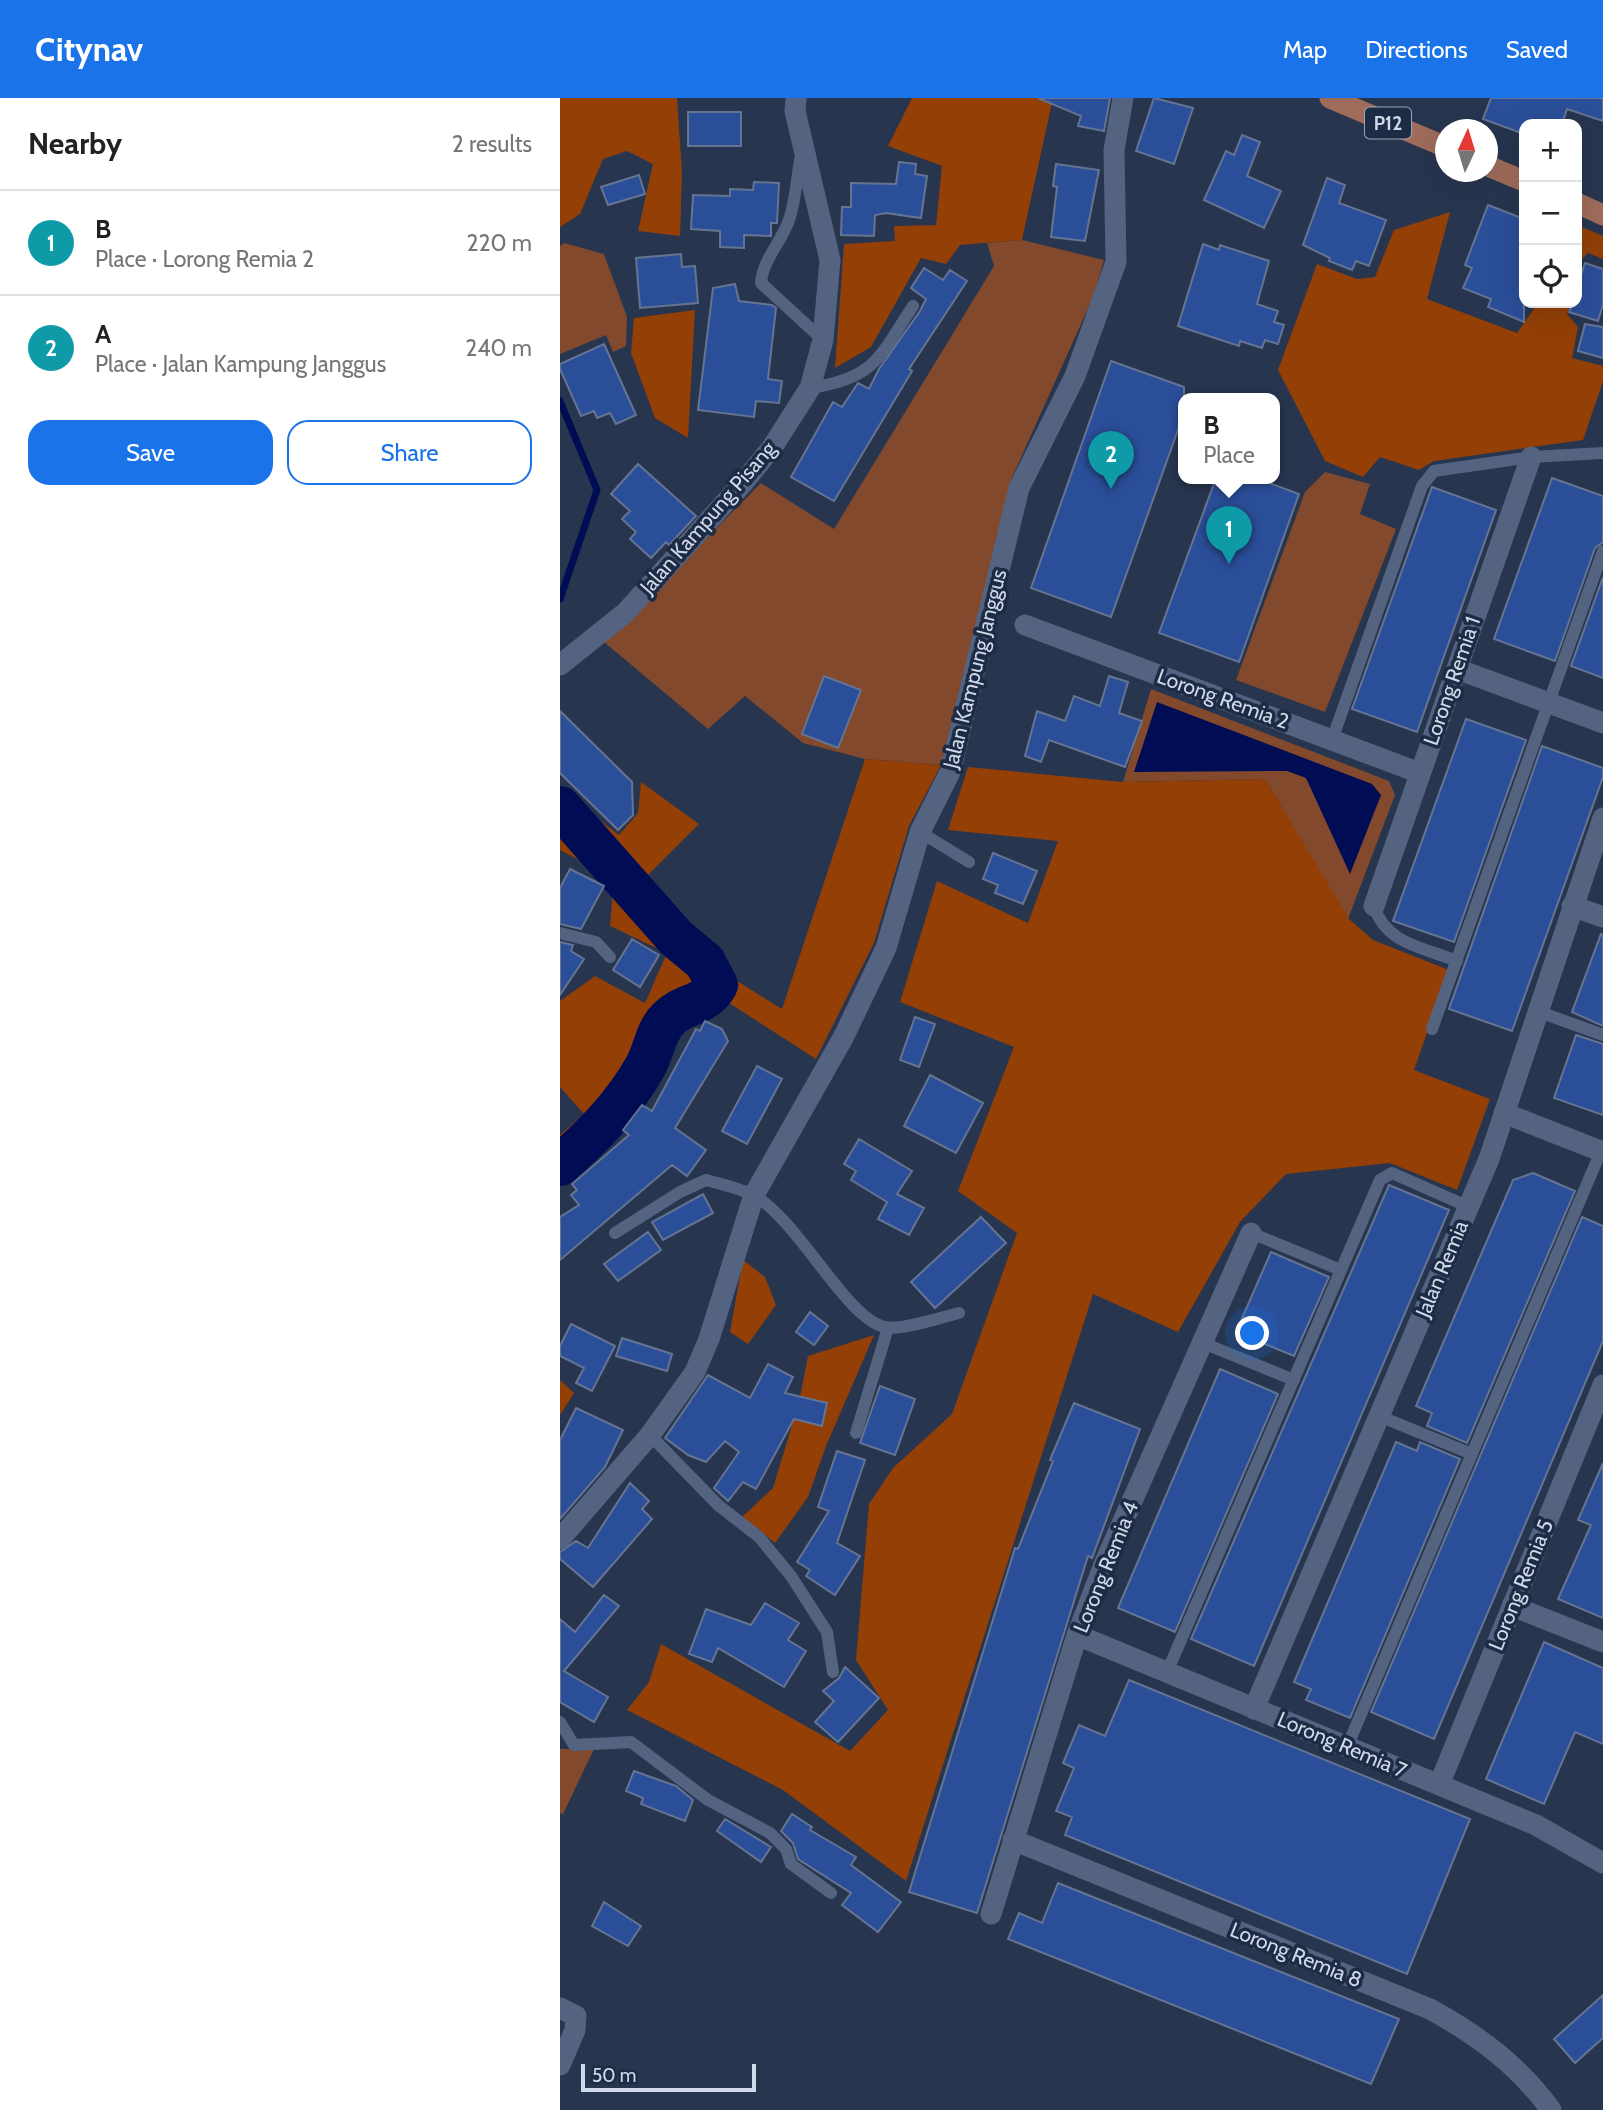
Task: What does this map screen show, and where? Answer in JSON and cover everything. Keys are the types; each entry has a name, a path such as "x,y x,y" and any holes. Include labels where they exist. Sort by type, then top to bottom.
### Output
{"main road":[{"name":"P12","path":"1330,98 1435,143"},
{"path":"1498,170 1519,179"},
{"path":"1582,206 1603,215"}],"street":[{"name":"Jalan Kampung Pisang","path":"560,665 625,613 743,483 773,446 810,388 822,341 830,260 803,146 796,98"},
{"name":"Jalan Kampung Janggus","path":"560,1539 650,1435 695,1372 709,1339 754,1195 844,1036 886,948 920,832 950,772 1019,488 1075,376 1116,262 1114,150 1123,98"},
{"name":"Lorong Remia 1","path":"1374,906 1531,457"},
{"name":"Lorong Remia 2","path":"1025,625 1420,773"},
{"path":"1457,669 1603,723"},
{"name":"Jalan Remia","path":"1254,1709 1469,1207 1504,1113 1603,818"},
{"path":"1572,906 1603,917"},
{"path":"1504,1113 1602,1152"},
{"name":"Lorong Remia 4","path":"991,1914 1077,1635 1105,1562 1251,1233"},
{"name":"Lorong Remia 5","path":"1439,1785 1603,1385"},
{"path":"1512,1606 1603,1642"},
{"name":"Lorong Remia 7","path":"1077,1635 1536,1825 1603,1863"},
{"name":"Lorong Remia 8","path":"1013,1840 1430,2009 1469,2030 1503,2056 1533,2085 1551,2110"},
{"path":"560,2008 576,2016 576,2030 560,2065"}],"lane":[{"path":"803,146 790,216 780,241 762,267 761,283 822,341"},
{"path":"810,388 842,383 870,368 913,306"},
{"path":"1332,740 1422,486 1434,471 1531,457 1603,453"},
{"path":"1432,1029 1603,551"},
{"path":"920,832 970,862"},
{"path":"1374,906 1379,923 1390,935 1457,961"},
{"path":"560,933 596,942 610,957"},
{"path":"1537,1011 1603,1035"},
{"path":"1347,1747 1602,1152"},
{"path":"1167,1672 1380,1180 1392,1173 1469,1207"},
{"path":"615,1233 680,1192 706,1180 754,1195 796,1232 837,1286 872,1322 888,1328 959,1313"},
{"path":"1251,1233 1341,1270"},
{"path":"856,1433 888,1328"},
{"path":"1203,1343 1294,1380"},
{"path":"1379,1416 1472,1454"},
{"path":"650,1435 718,1505 759,1537 791,1576 827,1632 833,1672"},
{"path":"560,1722 574,1745 631,1742 708,1800 770,1833 786,1849 791,1864 831,1893"}],"shaded area":[{"path":"560,98 677,98 682,173 680,236 638,231 653,164 627,151 603,159 580,214 560,227"},
{"path":"912,98 1053,98 1022,240 960,245 946,264 921,258 871,347 835,368 844,244 895,241 894,226 936,225 942,166 888,146"},
{"path":"1450,212 1427,299 1517,333 1534,308 1569,308 1567,314 1578,327 1572,358 1603,366 1603,381 1583,440 1434,461 1419,470 1380,457 1363,477 1325,461 1278,370 1317,264 1357,279 1375,277 1394,230"},
{"path":"1582,227 1603,236 1603,259 1588,253 1582,259"},
{"path":"1022,240 1104,260 1094,295 1011,480 941,765 865,759 803,743 745,696 708,729 604,642 761,483 834,529 994,266 987,243"},
{"path":"564,243 604,254 627,317 626,346 613,352 606,335 560,354 560,246"},
{"path":"695,310 688,438 655,418 631,353 634,318"},
{"path":"1325,472 1370,484 1360,514 1396,529 1325,712 1236,680 1305,492"},
{"path":"1151,689 1389,781 1395,795 1348,919 1265,779 1123,782"},
{"path":"1157,702 1372,784 1381,795 1350,874 1306,778 1287,771 1134,772"},
{"path":"865,759 941,765 909,826 874,943 816,1059 729,1003 682,1031 621,1129 560,1181 560,1135 584,1114 560,1087 560,1001 595,976 645,1003 667,953 610,926 614,878 560,850 560,790 619,835 638,813 641,782 699,824 642,881 721,971 782,1009"},
{"path":"968,767 1123,782 1265,779 1349,919 1373,940 1449,970 1414,1070 1490,1099 1457,1190 1390,1163 1286,1174 1240,1222 1178,1332 1093,1294 906,1881 783,1790 627,1710 649,1682 661,1644 850,1751 888,1710 856,1660 869,1504 893,1468 952,1414 1017,1233 958,1191 1014,1047 900,1002 937,881 1028,923 1058,841 948,830"},
{"path":"743,1260 765,1277 776,1305 748,1344 730,1332"},
{"path":"874,1335 826,1446 808,1497 775,1543 742,1517 773,1488 799,1402 808,1356"},
{"path":"560,1380 574,1393 560,1415"},
{"path":"560,1749 594,1749 563,1814 560,1813"}],"building":[{"path":"1038,98 1110,98 1104,131 1078,126 1081,116"},
{"path":"1154,98 1193,108 1174,164 1136,151"},
{"path":"1491,98 1603,98 1603,121 1567,109 1564,119 1519,119 1519,132 1498,124 1498,119 1483,119"},
{"path":"688,112 741,112 741,146 688,146"},
{"path":"1242,135 1260,142 1247,176 1281,191 1264,228 1204,200 1226,151 1234,155"},
{"path":"899,162 916,164 915,174 927,176 921,218 886,213 875,215 874,236 841,235 842,207 851,207 851,183 896,184"},
{"path":"1056,164 1099,170 1085,241 1051,237 1057,187 1053,186"},
{"path":"639,175 645,194 608,205 601,187"},
{"path":"1327,178 1345,185 1339,203 1386,220 1369,266 1356,261 1352,270 1329,261 1330,258 1303,245"},
{"path":"754,182 779,183 777,223 771,223 771,236 744,235 744,248 720,247 720,231 691,229 693,195 730,196 730,189 753,190"},
{"path":"1488,205 1519,217 1519,308 1524,308 1524,322 1488,307 1491,299 1463,288 1472,268 1465,265"},
{"path":"1203,244 1219,250 1220,245 1269,261 1257,304 1278,311 1274,322 1284,325 1278,344 1265,340 1262,348 1240,341 1239,346 1178,326"},
{"path":"681,254 682,267 695,266 698,303 640,308 636,258"},
{"path":"1585,263 1603,269 1603,305 1598,321 1569,312 1570,308 1582,308 1582,272"},
{"path":"924,268 943,280 950,270 967,281 909,369 912,371 834,501 791,477 833,402 842,407 858,383 869,389 879,369 920,311 926,299 911,288"},
{"path":"735,284 739,301 772,305 776,308 768,379 782,381 779,403 756,401 754,417 698,410 713,288"},
{"path":"1585,324 1603,327 1603,358 1578,351"},
{"path":"604,344 636,415 616,424 610,413 597,418 594,411 581,416 560,369 560,364"},
{"path":"1111,361 1184,387 1184,393 1178,393 1178,430 1111,617 1031,588"},
{"path":"638,464 696,516 669,545 666,542 651,558 630,539 636,532 622,519 630,511 611,494"},
{"path":"1552,478 1603,496 1603,542 1595,548 1555,661 1494,639"},
{"path":"1214,484 1272,484 1299,494 1239,662 1159,633"},
{"path":"1432,487 1496,510 1417,732 1352,709"},
{"path":"1603,577 1603,678 1571,666"},
{"path":"824,676 861,690 838,748 802,734"},
{"path":"1109,676 1128,682 1119,713 1142,721 1125,767 1049,740 1041,762 1025,756 1037,711 1065,721 1074,696 1100,706"},
{"path":"560,711 632,782 633,815 618,830 560,773"},
{"path":"1466,719 1526,740 1454,942 1393,921"},
{"path":"1542,746 1603,768 1603,777 1512,1031 1449,1009"},
{"path":"993,853 1037,871 1023,904 995,893 998,885 983,879"},
{"path":"570,869 604,886 581,929 560,924 560,888"},
{"path":"1601,934 1603,935 1603,1026 1572,1012"},
{"path":"632,939 659,955 640,987 613,970"},
{"path":"560,942 573,945 571,951 584,959 560,995"},
{"path":"915,1017 935,1024 919,1067 900,1060"},
{"path":"705,1021 722,1029 728,1041 675,1128 706,1150 687,1176 672,1165 560,1260 560,1217 579,1205 571,1195 577,1190 572,1184 629,1135 623,1130 642,1105 652,1111 696,1029 700,1031"},
{"path":"1576,1035 1603,1044 1603,1115 1554,1098"},
{"path":"757,1066 782,1079 747,1144 722,1131"},
{"path":"930,1075 983,1103 956,1153 904,1126"},
{"path":"859,1139 912,1171 897,1194 924,1208 909,1235 878,1219 887,1202 851,1180 856,1171 844,1164"},
{"path":"1533,1173 1575,1191 1467,1443 1427,1426 1432,1413 1416,1406 1513,1180"},
{"path":"1389,1185 1449,1210 1254,1666 1191,1639"},
{"path":"703,1194 713,1213 663,1240 652,1222"},
{"path":"981,1217 1006,1243 935,1308 911,1282"},
{"path":"1582,1217 1603,1226 1603,1341 1434,1739 1371,1712"},
{"path":"648,1232 661,1250 618,1281 604,1264"},
{"path":"1271,1252 1329,1277 1294,1356 1236,1332"},
{"path":"810,1312 828,1326 814,1345 796,1332"},
{"path":"571,1324 615,1346 592,1391 576,1383 584,1368 560,1356 560,1346"},
{"path":"622,1338 672,1354 667,1371 616,1356"},
{"path":"768,1364 793,1377 785,1393 827,1403 822,1426 794,1419 756,1489 743,1482 728,1501 714,1488 739,1452 725,1441 706,1462 688,1455 665,1438 708,1375 750,1398"},
{"path":"1220,1369 1278,1394 1175,1632 1118,1608"},
{"path":"880,1386 915,1399 895,1455 860,1443"},
{"path":"1074,1403 1140,1429 1092,1558 1088,1556 977,1913 909,1892 1015,1548 1018,1549"},
{"path":"576,1408 623,1430 605,1467 560,1519 560,1440"},
{"path":"1396,1442 1417,1451 1420,1442 1460,1459 1350,1718 1306,1700 1311,1689 1294,1682"},
{"path":"837,1451 865,1460 837,1543 860,1556 835,1595 806,1576 810,1570 797,1562 829,1511 818,1507"},
{"path":"1603,1463 1603,1618 1558,1599 1591,1525 1578,1520"},
{"path":"630,1483 649,1501 642,1509 652,1519 593,1587 560,1559 560,1552 576,1541 588,1548"},
{"path":"604,1595 619,1606 564,1671 608,1697 594,1722 560,1702 560,1619 575,1632"},
{"path":"765,1603 799,1623 788,1640 806,1651 784,1687 718,1648 712,1662 689,1654 706,1609 751,1625"},
{"path":"1544,1642 1603,1668 1603,1744 1575,1732 1544,1804 1486,1779"},
{"path":"845,1667 879,1698 838,1742 815,1722 834,1701 823,1691 839,1678"},
{"path":"1129,1680 1470,1819 1407,1974 1065,1835 1072,1817 1056,1811 1074,1768 1063,1763 1079,1725 1105,1736"},
{"path":"634,1771 676,1786 693,1800 685,1821 641,1804 643,1798 626,1791"},
{"path":"792,1814 812,1827 810,1830 856,1857 851,1865 901,1902 878,1932 842,1905 851,1893 798,1859 793,1843 781,1831"},
{"path":"725,1819 771,1847 761,1862 717,1831"},
{"path":"1058,1883 1399,2019 1371,2084 1008,1939 1019,1913 1042,1923"},
{"path":"604,1902 641,1926 628,1946 592,1926"},
{"path":"1603,1995 1603,2038 1575,2063 1554,2039"}],"waterway":[{"path":"560,401 597,490 560,599"},
{"path":"560,807 676,938 705,962 717,985 706,997 681,1009 664,1023 645,1067 627,1095 596,1132 560,1165"}],"place":[{"name":"A","path":"1111,489"},
{"name":"B","path":"1229,564"}]}
